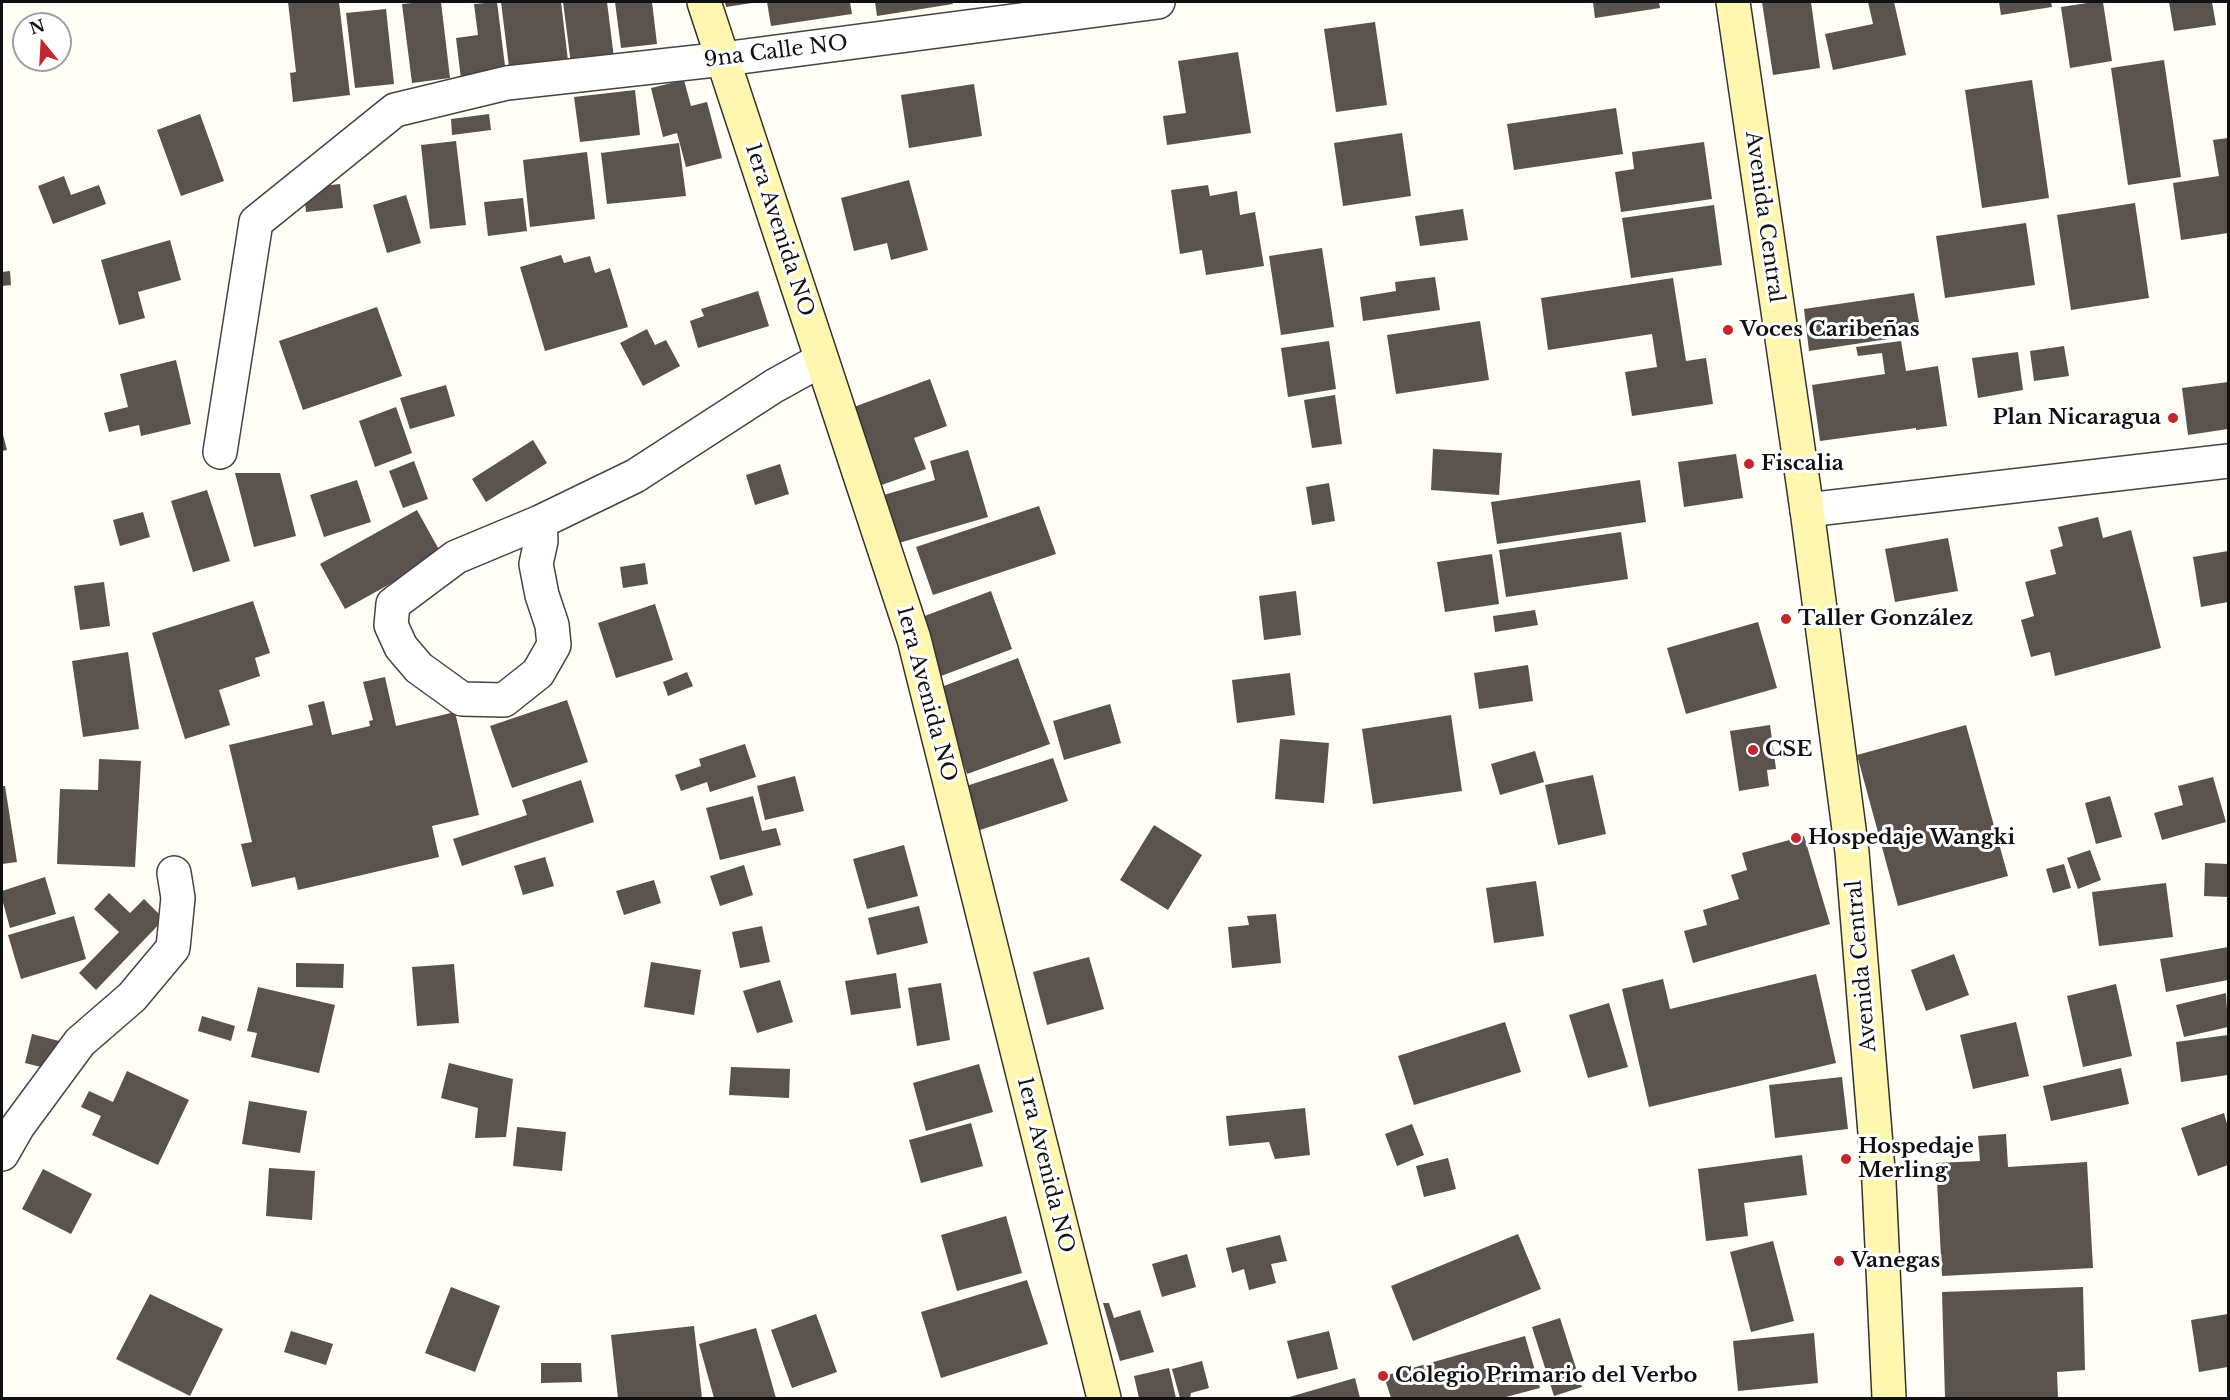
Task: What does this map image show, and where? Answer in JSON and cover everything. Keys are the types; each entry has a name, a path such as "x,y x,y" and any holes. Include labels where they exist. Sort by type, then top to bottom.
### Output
{"street":[{"name":"1era Avenida NO","path":"704,2 914,639 1104,1398"},
{"name":"9na Calle NO","path":"220,452 256,222 395,110 507,83 724,59 1158,2"},
{"name":"Avenida Central","path":"1733,2 1807,510 1852,852 1879,1182 1889,1398"},
{"path":"540,522 541,541 536,564 555,645 538,673 504,700 462,699 418,668 401,647 391,625 393,604 456,557 540,522 635,476 774,386 821,360"},
{"path":"1807,510 2229,461"},
{"path":"2,1154 18,1126 80,1042 132,997 173,948 178,898 174,873"}],"building":[{"path":"288,2 339,2 350,95 293,102 290,73 296,72"},
{"path":"441,2 450,78 412,83 402,4"},
{"path":"497,2 506,74 461,79 456,38 478,35 474,4"},
{"path":"501,2 561,2 569,69 510,75"},
{"path":"563,2 607,2 614,58 571,64"},
{"path":"615,2 652,2 657,44 621,48"},
{"path":"725,2 752,2 752,3 726,7"},
{"path":"767,2 850,2 852,14 771,26"},
{"path":"875,2 952,2 953,4 877,16"},
{"path":"1593,2 1659,2 1660,8 1595,18"},
{"path":"1762,2 1811,2 1820,68 1773,75"},
{"path":"1868,2 1894,2 1906,55 1833,70 1825,34 1873,24"},
{"path":"1999,2 2051,2 2052,7 2001,15"},
{"path":"2103,2 2112,61 2070,68 2061,7"},
{"path":"2169,2 2212,2 2216,25 2174,31"},
{"path":"386,9 394,84 355,88 346,13"},
{"path":"1375,22 1387,105 1336,112 1324,29"},
{"path":"1238,52 1251,133 1167,145 1163,116 1186,113 1178,61"},
{"path":"2164,60 2181,177 2128,185 2111,68"},
{"path":"684,80 691,106 707,102 722,158 686,167 677,133 663,137 651,88"},
{"path":"2032,80 2049,198 1982,208 1965,90"},
{"path":"974,84 982,136 909,148 901,95"},
{"path":"635,90 640,135 580,142 574,97"},
{"path":"1616,108 1623,154 1514,170 1507,124"},
{"path":"200,114 224,181 181,196 157,130"},
{"path":"489,114 491,130 452,135 451,119"},
{"path":"1402,133 1411,196 1343,206 1334,143"},
{"path":"2228,138 2228,233 2181,240 2173,183 2219,176 2213,140"},
{"path":"456,141 466,225 430,229 421,145"},
{"path":"1704,142 1712,199 1621,212 1615,172 1634,169 1632,152"},
{"path":"679,143 686,196 607,204 601,153"},
{"path":"587,152 595,219 530,227 523,160"},
{"path":"64,176 71,195 99,185 106,204 53,224 38,186"},
{"path":"909,180 928,250 891,260 887,243 854,251 841,198"},
{"path":"340,184 343,208 306,212 304,188"},
{"path":"1208,185 1210,196 1237,191 1240,215 1255,212 1264,266 1206,275 1202,250 1180,254 1171,190"},
{"path":"406,195 421,243 387,253 373,205"},
{"path":"523,198 527,231 488,236 484,202"},
{"path":"2135,203 2149,298 2071,310 2057,215"},
{"path":"1714,205 1722,265 1631,278 1622,218"},
{"path":"1463,209 1468,240 1420,246 1415,216"},
{"path":"2026,223 2035,285 1945,298 1936,236"},
{"path":"170,240 181,280 138,292 145,318 119,325 101,260"},
{"path":"1322,248 1334,327 1281,335 1269,256"},
{"path":"561,255 564,263 590,256 595,273 610,268 628,327 545,351 520,267"},
{"path":"10,271 11,285 2,286 2,272"},
{"path":"1435,277 1440,310 1363,321 1360,297 1396,291 1395,282"},
{"path":"1673,278 1686,361 1706,358 1713,404 1632,416 1625,372 1657,367 1652,334 1548,350 1541,298"},
{"path":"758,291 769,326 698,348 690,321 704,316 701,309"},
{"path":"1914,293 1921,334 1809,351 1804,309"},
{"path":"377,307 402,376 303,410 279,341"},
{"path":"1480,321 1489,380 1396,394 1387,335"},
{"path":"647,329 655,345 666,340 680,366 643,386 620,343"},
{"path":"1329,341 1336,389 1288,397 1281,348"},
{"path":"1901,341 1906,371 1938,366 1947,426 1820,441 1812,385 1885,374 1882,353 1858,356 1856,347"},
{"path":"2064,346 2069,376 2034,381 2030,351"},
{"path":"2018,352 2023,390 1978,398 1972,358"},
{"path":"176,360 191,424 141,436 139,425 109,432 104,413 128,407 120,374"},
{"path":"930,379 947,426 914,438 926,469 879,486 851,408"},
{"path":"2228,382 2228,429 2188,435 2182,388"},
{"path":"446,385 455,416 410,429 400,398"},
{"path":"1335,395 1342,444 1312,448 1304,400"},
{"path":"396,407 412,453 375,467 359,421"},
{"path":"2,431 7,450 2,451"},
{"path":"533,440 547,463 486,502 472,479"},
{"path":"1433,449 1502,453 1499,495 1431,490"},
{"path":"968,450 988,517 892,545 877,497 935,480 930,461"},
{"path":"1736,454 1743,498 1684,507 1678,462"},
{"path":"414,461 428,499 403,508 389,471"},
{"path":"780,464 789,494 755,505 746,475"},
{"path":"235,473 280,473 296,536 254,547"},
{"path":"357,480 371,522 324,537 310,495"},
{"path":"1640,480 1646,522 1497,544 1491,502"},
{"path":"1329,483 1335,521 1312,525 1306,487"},
{"path":"207,490 230,561 193,572 171,501"},
{"path":"1039,506 1056,554 933,595 916,547"},
{"path":"417,510 442,555 345,609 320,564"},
{"path":"143,512 150,537 120,546 113,520"},
{"path":"2098,517 2103,538 2131,530 2161,648 2055,676 2050,652 2031,657 2021,620 2034,616 2025,582 2056,574 2050,550 2063,546 2058,527"},
{"path":"1621,532 1628,579 1506,597 1499,550"},
{"path":"1948,538 1958,591 1895,602 1885,549"},
{"path":"2228,551 2228,602 2201,607 2193,557"},
{"path":"1492,554 1499,604 1445,612 1437,562"},
{"path":"645,563 648,584 623,588 620,567"},
{"path":"104,582 110,626 80,630 74,586"},
{"path":"991,591 1012,649 936,678 914,620"},
{"path":"1296,591 1301,635 1264,640 1259,596"},
{"path":"253,601 270,653 255,658 260,676 219,690 230,725 185,739 152,633"},
{"path":"655,604 673,660 616,678 598,623"},
{"path":"1535,610 1538,625 1495,632 1493,616"},
{"path":"1758,622 1777,688 1686,714 1667,648"},
{"path":"128,652 139,729 83,737 72,661"},
{"path":"1018,658 1050,744 967,774 936,689"},
{"path":"1528,665 1533,701 1479,709 1474,673"},
{"path":"687,672 693,686 668,696 663,682"},
{"path":"1290,673 1295,715 1237,723 1232,680"},
{"path":"385,677 396,726 455,712 479,815 432,826 439,857 298,890 295,877 252,887 241,844 252,842 229,745 313,725 308,705 324,701 332,735 370,726 369,721 373,720 363,682"},
{"path":"567,700 588,762 512,788 490,726"},
{"path":"1110,704 1121,743 1064,760 1053,721"},
{"path":"1451,715 1462,791 1373,804 1362,729"},
{"name":"CSE","path":"1770,725 1776,769 1767,770 1769,786 1739,791 1730,731"},
{"path":"1966,725 2008,876 1898,906 1857,755"},
{"path":"1280,739 1329,743 1324,803 1275,799"},
{"path":"745,744 756,777 710,792 707,782 681,791 675,775 701,766 699,759"},
{"path":"1535,751 1544,782 1500,795 1491,764"},
{"path":"1053,758 1068,801 974,832 960,788"},
{"path":"99,759 141,761 135,867 57,864 60,789 98,790"},
{"path":"1593,775 1606,834 1558,845 1545,785"},
{"path":"795,776 804,811 765,820 757,786"},
{"path":"2213,777 2226,822 2162,840 2154,813 2183,805 2178,786"},
{"path":"581,780 594,822 462,866 453,839 527,815 522,800"},
{"path":"2,786 5,786 17,862 2,864"},
{"path":"753,796 762,831 776,828 781,845 720,860 706,808"},
{"path":"2110,796 2122,837 2096,844 2085,803"},
{"path":"1154,825 1202,855 1168,910 1120,880"},
{"path":"1804,836 1830,924 1693,963 1684,931 1707,925 1703,910 1739,899 1731,875 1747,870 1742,853"},
{"path":"904,845 918,896 867,909 853,859"},
{"path":"2090,850 2101,880 2078,889 2067,858"},
{"path":"545,857 554,886 523,895 514,866"},
{"path":"2205,863 2228,864 2228,897 2204,896"},
{"path":"2064,864 2071,888 2053,893 2046,869"},
{"path":"744,865 753,895 720,906 710,876"},
{"path":"45,877 56,914 10,928 2,891"},
{"path":"654,880 661,903 624,915 616,891"},
{"path":"1536,881 1544,936 1494,943 1486,888"},
{"path":"2166,883 2173,937 2099,946 2092,892"},
{"path":"109,893 130,913 144,899 164,919 96,990 79,973 119,932 94,909"},
{"path":"919,906 928,943 877,955 868,918"},
{"path":"1276,914 1281,963 1232,968 1228,927 1249,925 1247,916"},
{"path":"74,916 86,959 21,979 8,935"},
{"path":"762,926 770,962 740,968 732,932"},
{"path":"2228,947 2228,980 2166,992 2160,959"},
{"path":"1954,954 1969,995 1926,1011 1911,970"},
{"path":"1089,957 1104,1009 1047,1025 1033,972"},
{"path":"651,962 701,970 694,1015 644,1007"},
{"path":"296,963 344,964 343,988 296,987"},
{"path":"454,964 459,1023 417,1026 412,967"},
{"path":"896,973 901,1008 851,1015 845,981"},
{"path":"1816,974 1836,1063 1649,1107 1622,989 1663,979 1670,1009"},
{"path":"780,980 793,1022 757,1033 743,991"},
{"path":"941,983 950,1040 917,1046 908,988"},
{"path":"2116,984 2132,1056 2083,1067 2067,996"},
{"path":"258,987 335,1005 319,1073 251,1057 257,1033 247,1031"},
{"path":"2226,993 2228,1027 2184,1037 2176,1005"},
{"path":"1609,1003 1628,1067 1588,1078 1569,1015"},
{"path":"202,1016 235,1026 231,1041 198,1031"},
{"path":"1505,1022 1521,1072 1414,1105 1398,1056"},
{"path":"2016,1022 2029,1076 1973,1089 1960,1035"},
{"path":"32,1034 63,1042 41,1067 25,1063"},
{"path":"2228,1035 2228,1075 2181,1082 2176,1042"},
{"path":"449,1063 513,1079 506,1137 475,1138 478,1108 441,1098"},
{"path":"979,1064 993,1112 926,1131 913,1083"},
{"path":"731,1067 790,1069 789,1098 729,1095"},
{"path":"2121,1068 2129,1104 2051,1121 2043,1086"},
{"path":"127,1071 189,1100 158,1165 92,1135 101,1116 81,1107 89,1091 113,1102"},
{"path":"1842,1077 1848,1129 1775,1138 1769,1085"},
{"path":"249,1101 307,1111 300,1153 242,1144"},
{"path":"1305,1108 1310,1155 1275,1159 1269,1142 1229,1146 1226,1116"},
{"path":"2224,1113 2228,1127 2228,1165 2198,1176 2181,1128"},
{"path":"971,1123 983,1166 921,1183 909,1140"},
{"path":"1412,1124 1424,1155 1397,1166 1385,1134"},
{"path":"517,1127 566,1132 562,1171 513,1166"},
{"path":"2006,1134 2008,1167 2087,1162 2093,1268 1942,1276 1936,1163 1980,1161 1978,1136"},
{"path":"1802,1155 1807,1195 1744,1203 1748,1236 1706,1241 1698,1169"},
{"path":"1448,1158 1456,1189 1424,1197 1416,1166"},
{"path":"269,1168 315,1171 312,1220 266,1216"},
{"path":"43,1169 92,1194 71,1234 22,1209"},
{"path":"1006,1216 1022,1273 957,1291 941,1235"},
{"path":"1518,1234 1541,1289 1413,1341 1391,1286"},
{"path":"1280,1235 1287,1261 1271,1264 1276,1283 1249,1290 1244,1269 1232,1273 1226,1248"},
{"path":"1773,1241 1794,1321 1751,1332 1730,1252"},
{"path":"1187,1254 1196,1287 1162,1297 1152,1264"},
{"path":"1027,1280 1048,1344 941,1378 921,1312"},
{"path":"451,1287 500,1306 475,1372 425,1353"},
{"path":"2083,1287 2085,1370 2057,1372 2058,1398 1945,1398 1942,1292"},
{"path":"150,1294 223,1329 190,1396 116,1359"},
{"path":"1103,1303 1109,1303 1114,1318 1140,1310 1154,1352 1120,1361"},
{"path":"816,1314 837,1372 792,1388 771,1330"},
{"path":"2228,1314 2228,1367 2199,1372 2191,1320"},
{"path":"1560,1318 1582,1387 1554,1396 1532,1327"},
{"path":"694,1326 702,1398 618,1398 611,1335"},
{"path":"756,1328 776,1398 714,1398 699,1344"},
{"path":"291,1331 333,1344 326,1365 284,1352"},
{"path":"1329,1331 1338,1369 1297,1379 1287,1341"},
{"path":"1814,1333 1818,1383 1738,1391 1733,1341"},
{"path":"1525,1336 1540,1388 1502,1398 1391,1398 1384,1376"},
{"path":"1202,1361 1209,1388 1191,1393 1190,1398 1180,1398 1172,1369"},
{"path":"541,1363 581,1363 582,1382 541,1383"},
{"path":"1169,1368 1176,1398 1139,1398 1134,1376"},
{"path":"1355,1378 1360,1398 1286,1398"}],"place":[{"name":"Voces Caribeñas","path":"1728,330"},
{"name":"Plan Nicaragua","path":"2173,418"},
{"name":"Fiscalia","path":"1749,464"},
{"name":"Taller González","path":"1786,619"},
{"name":"CSE","path":"1753,750"},
{"name":"Hospedaje Wangki","path":"1796,838"},
{"name":"Hospedaje Merling","path":"1846,1159"},
{"name":"Vanegas","path":"1839,1261"},
{"name":"Colegio Primario del Verbo","path":"1383,1376"}]}
